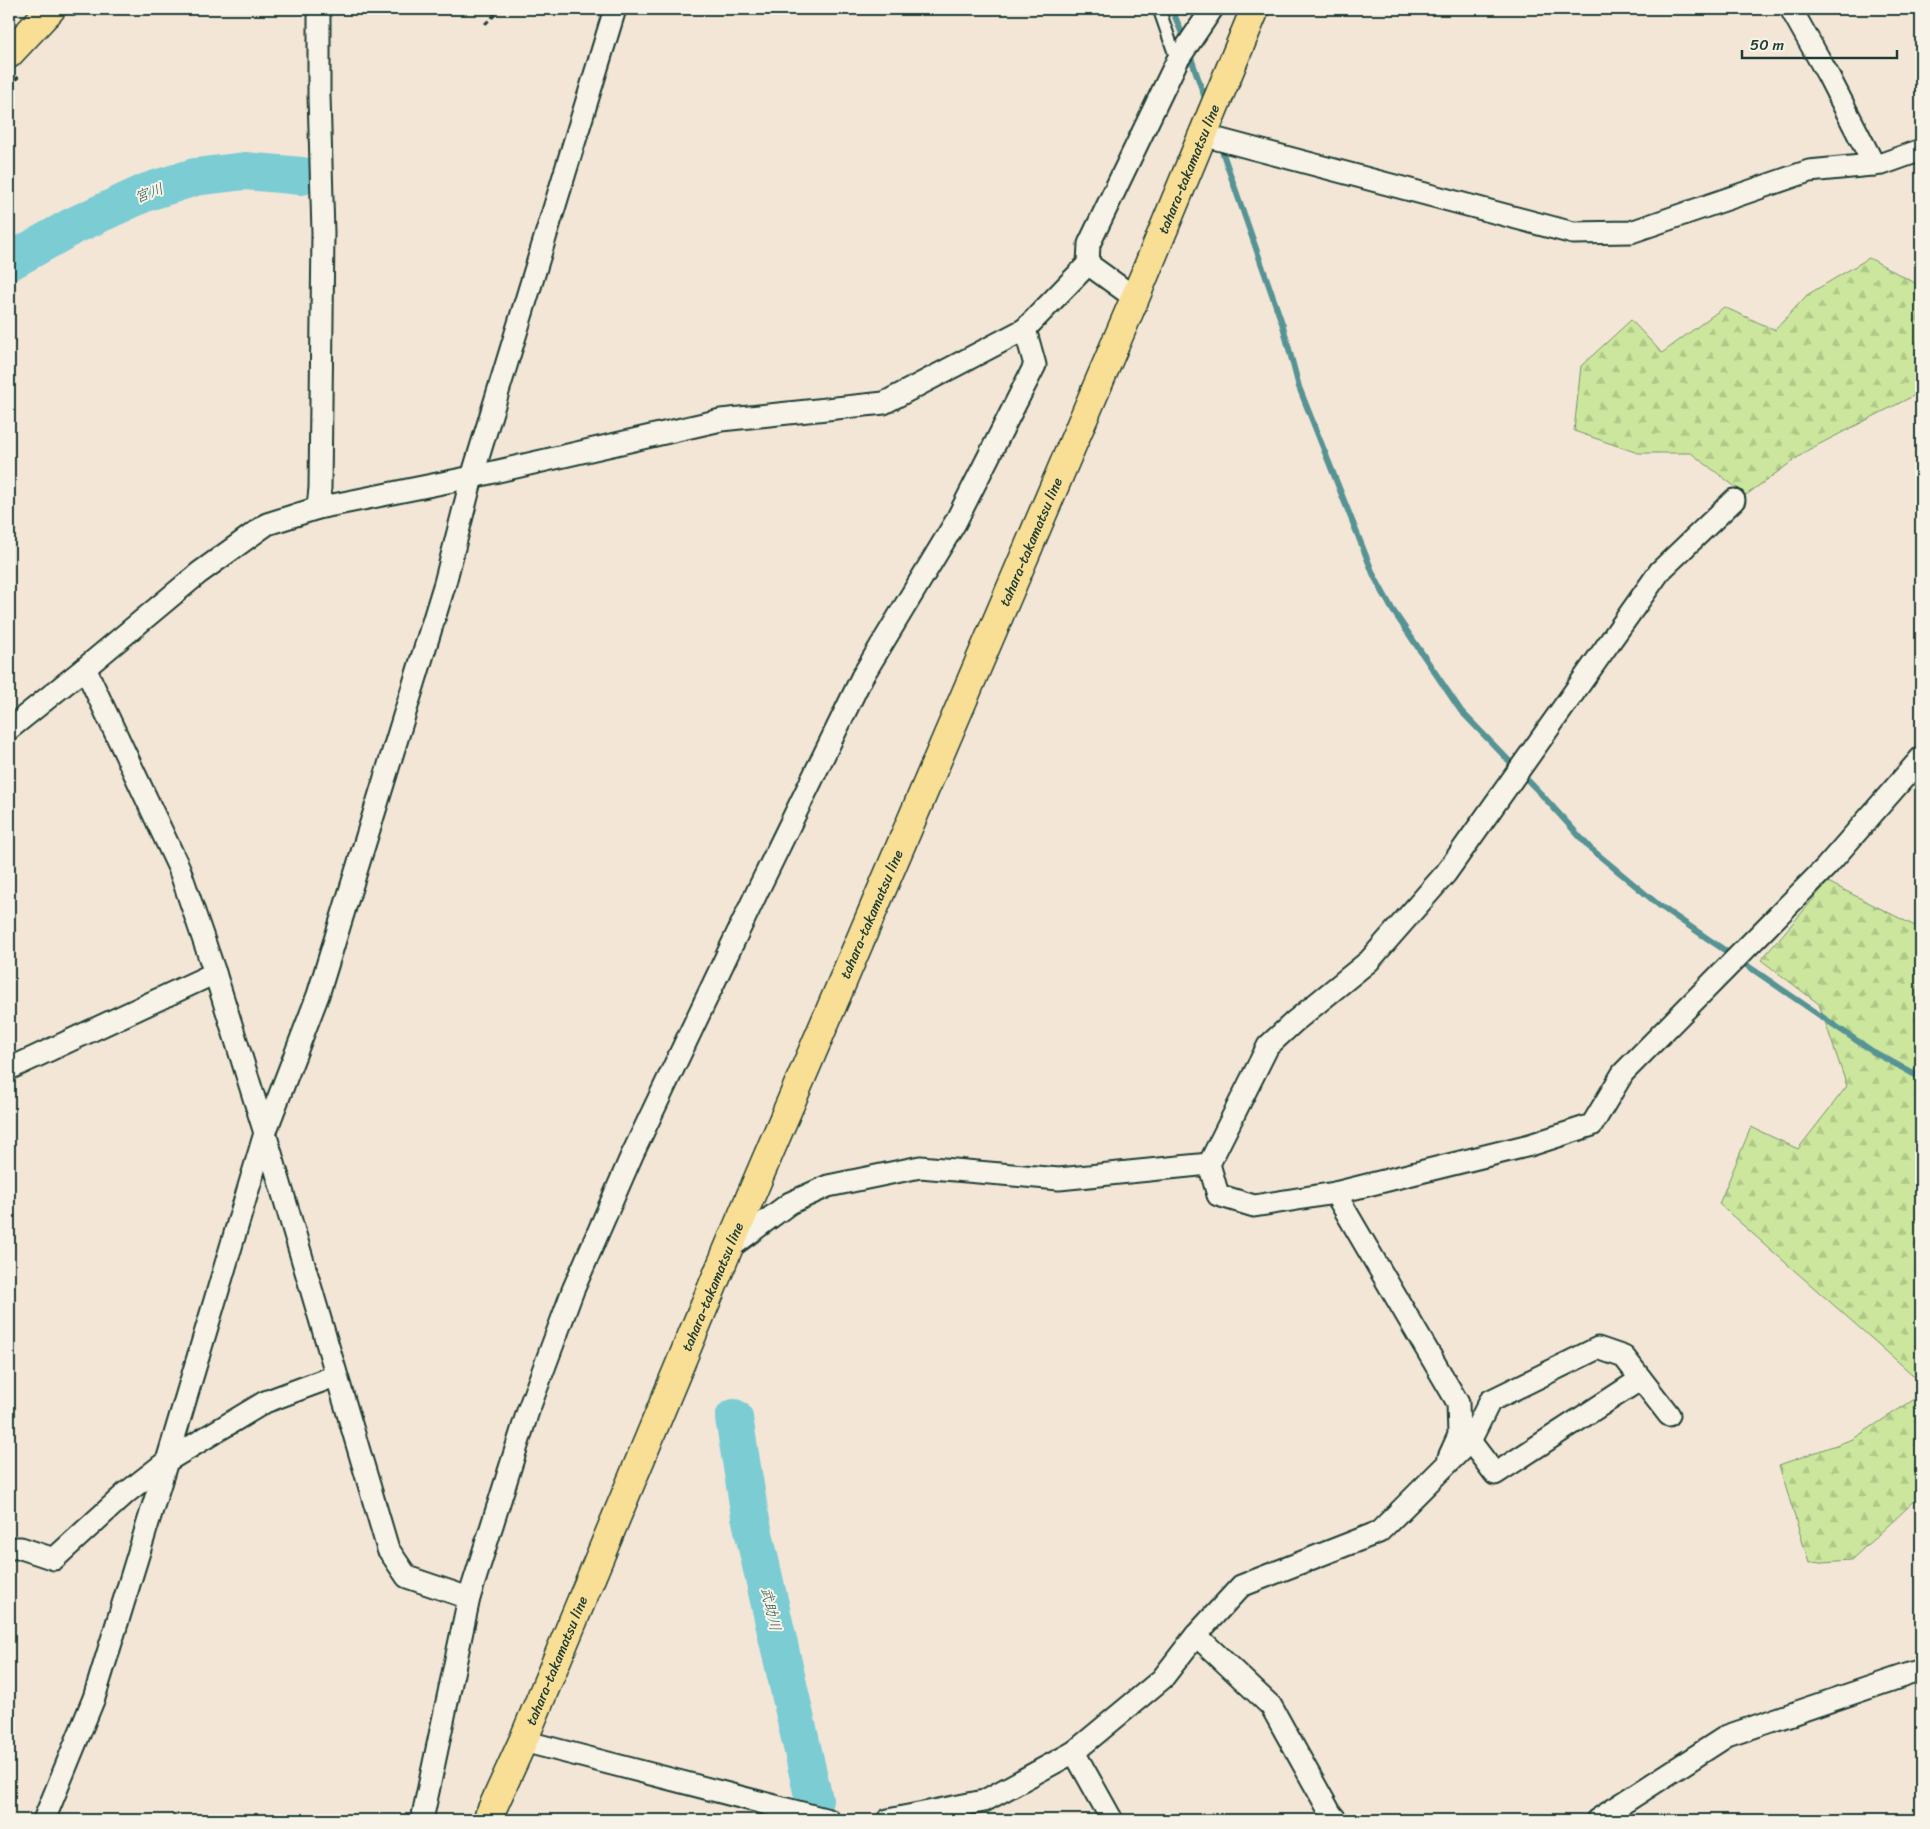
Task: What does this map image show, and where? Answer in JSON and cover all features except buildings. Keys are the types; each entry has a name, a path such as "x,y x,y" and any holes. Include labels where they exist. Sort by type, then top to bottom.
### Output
{"main road":[{"path":"9,54 50,9"},
{"name":"tahara-takamatsu line","path":"487,1820 523,1741 728,1249 1135,298 1255,9"}],"street":[{"path":"318,508 320,488 323,243 319,96 320,9"},
{"path":"44,1820 94,1698 265,1133 318,995 445,583 472,478 616,9"},
{"path":"9,729 199,572 267,524 318,508 472,478 721,420 884,403 1025,329 1088,264 1089,244 1177,61 1212,9"},
{"path":"1791,9 1828,75 1874,165"},
{"path":"1202,135 1572,233 1631,232 1809,171 1882,164 1921,150"},
{"path":"1088,264 1135,298"},
{"path":"422,1820 469,1598 528,1411 573,1290 632,1155 758,890 862,678 956,523 1035,365 1025,329"},
{"path":"1734,500 1660,571 1446,873 1369,960 1268,1046 1209,1164 1218,1195 1254,1206 1335,1193 1530,1145 1592,1125 1623,1073 1826,867 1921,758"},
{"path":"85,668 179,868 215,973 265,1133 388,1549 407,1577 469,1598"},
{"path":"9,1069 215,973"},
{"path":"728,1249 790,1204 828,1186 920,1167 1059,1179 1209,1164"},
{"path":"1335,1193 1458,1403 1458,1435 1445,1466"},
{"path":"888,1820 984,1801 1074,1752 1162,1678 1196,1635 1241,1586 1379,1532 1470,1441 1490,1401 1598,1348 1624,1357 1669,1414"},
{"path":"9,1548 21,1548 54,1559 126,1493 167,1461 265,1402 336,1376"},
{"path":"1470,1441 1495,1474 1641,1379"},
{"path":"1196,1635 1272,1706 1336,1820"},
{"path":"1597,1820 1727,1736 1921,1670"},
{"path":"523,1741 829,1820"},
{"path":"1074,1752 1112,1820"}],"lane":[{"path":"1160,9 1177,61"}],"path":[{"path":"485,24 501,9"}],"green space":[{"path":"1869,258 1915,283 1921,291 1921,392 1808,450 1746,495 1691,453 1638,453 1574,431 1581,366 1631,320 1662,353 1724,307 1775,330 1807,295"},
{"path":"1828,882 1921,929 1921,1382 1719,1204 1751,1127 1798,1149 1847,1086 1819,1004 1761,960"},
{"path":"1921,1395 1921,1495 1851,1560 1809,1563 1779,1465 1853,1439"}],"waterway":[{"path":"1172,9 1185,41"},
{"path":"1189,52 1207,104"},
{"path":"1220,145 1283,326 1299,387 1374,576 1392,609 1461,711 1590,848 1660,906 1872,1051 1921,1078"},
{"name":"宮川","path":"9,262 73,226 147,192 195,177 245,171 302,176"},
{"name":"武助川","path":"734,1418 750,1516 814,1800"}]}
